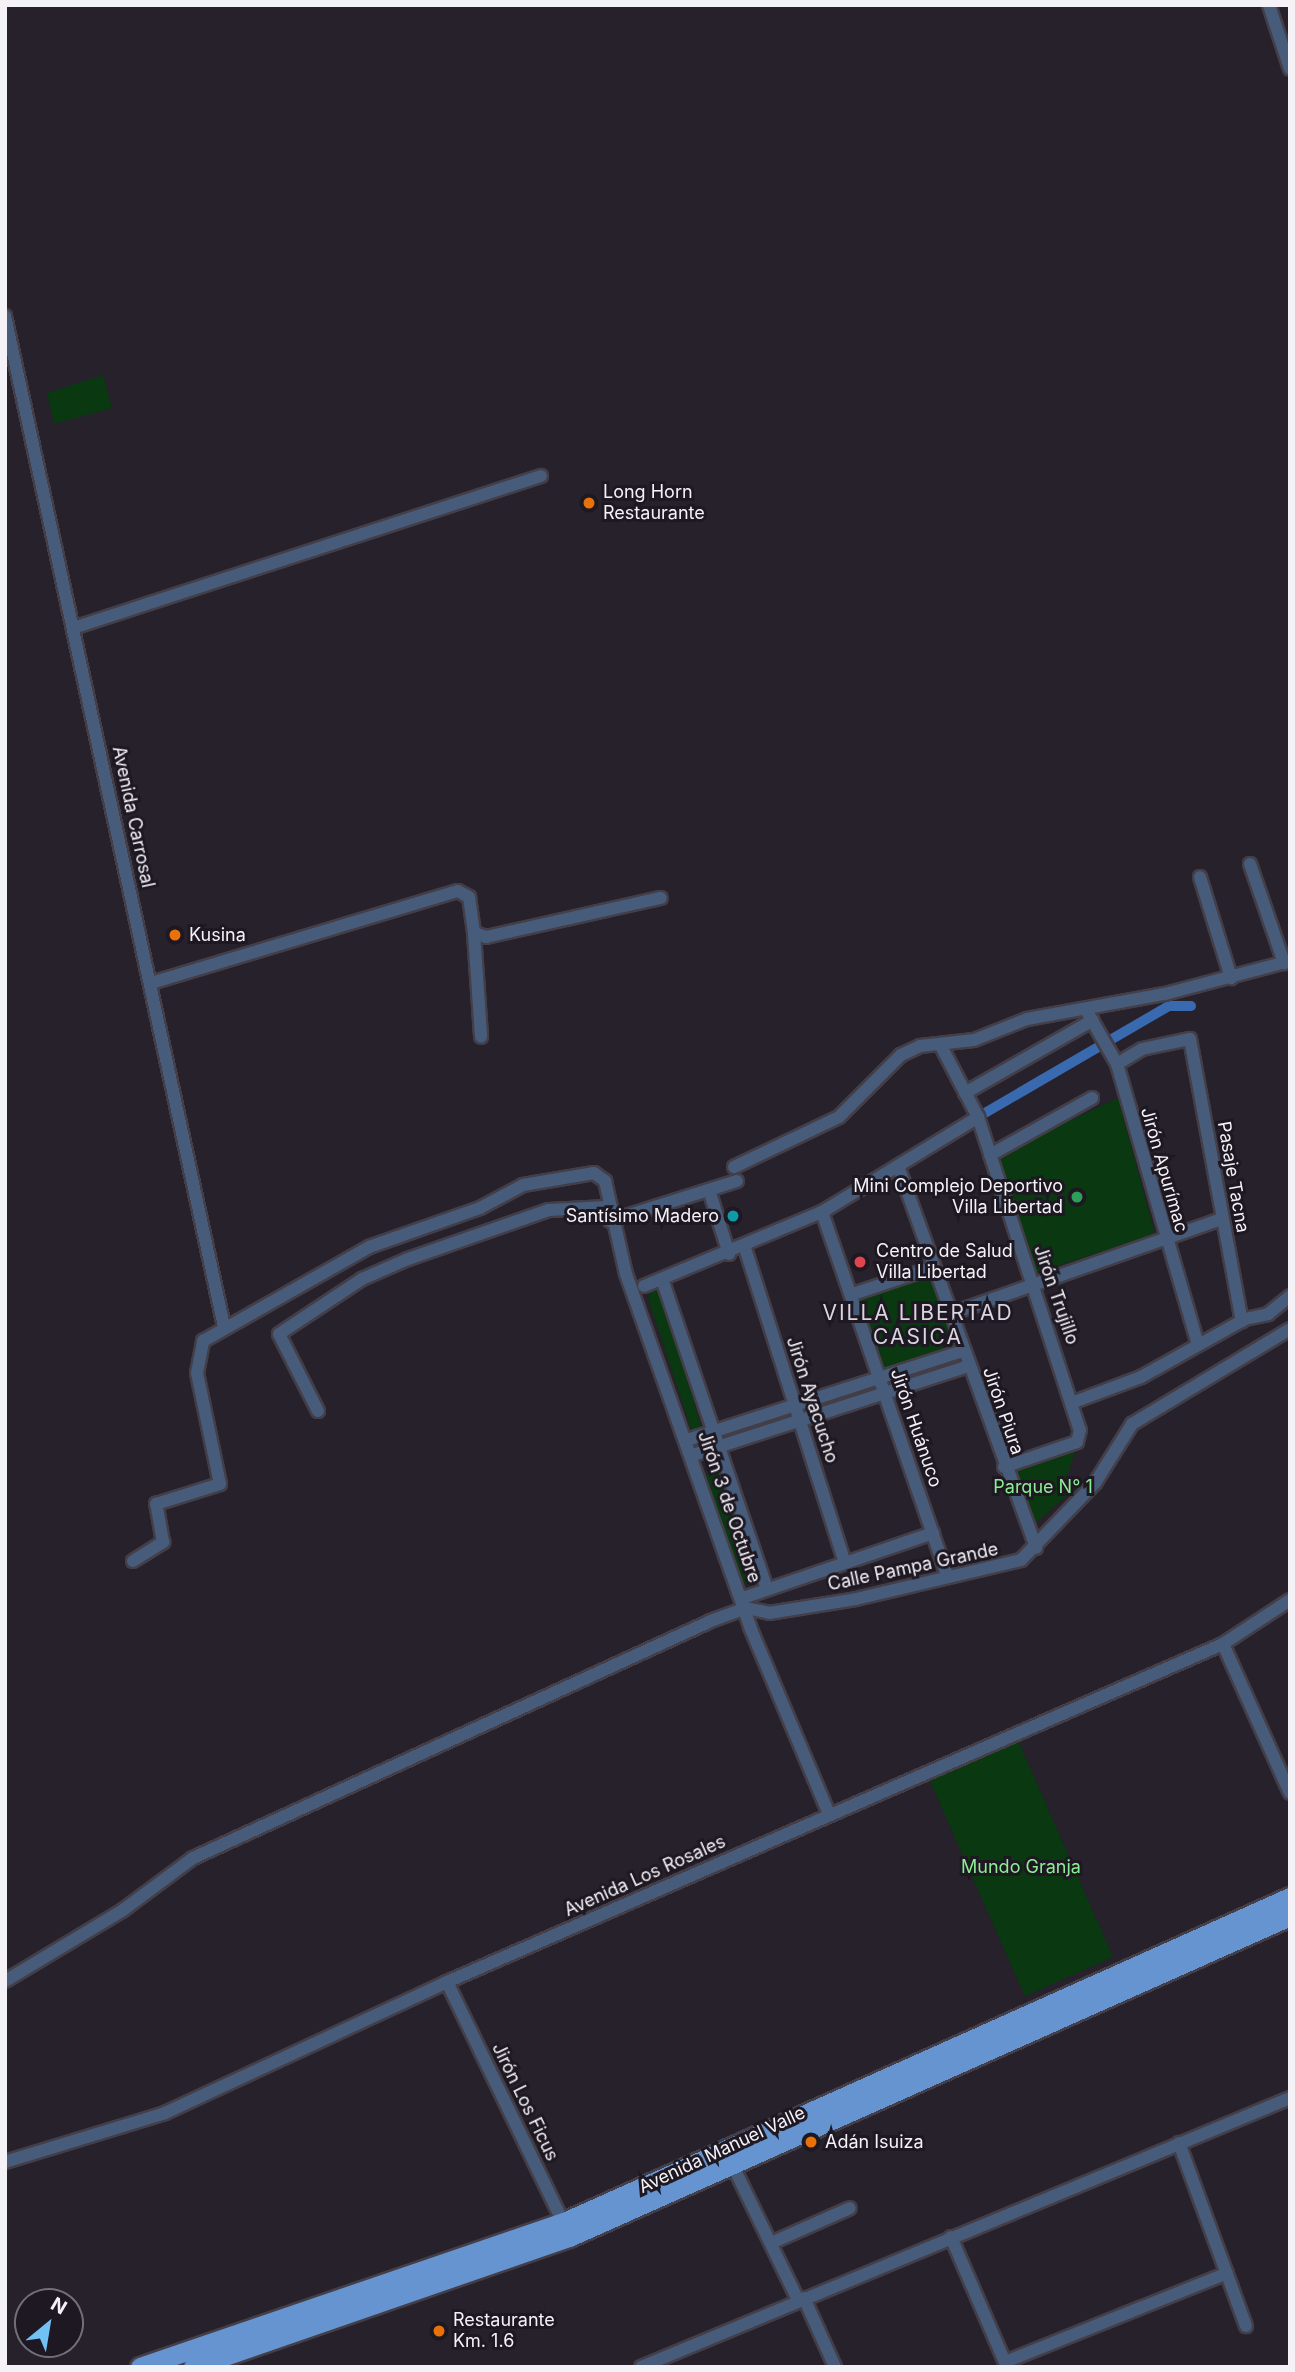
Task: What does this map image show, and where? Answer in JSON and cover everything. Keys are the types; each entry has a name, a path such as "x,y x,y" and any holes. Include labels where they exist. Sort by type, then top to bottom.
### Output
{"main road":[{"name":"Avenida Manuel Valle","path":"140,2367 567,2230 1290,1897"},
{"name":"Avenida Manuel Valle","path":"193,2367 567,2230 732,2164 1290,1916"}],"street":[{"path":"1269,5 1290,69"},
{"name":"Avenida Carrosal","path":"5,316 224,1326"},
{"path":"73,628 541,476"},
{"path":"734,1167 839,1117 901,1055 920,1046 941,1046 1027,1019 1089,1015 1287,962 1250,863"},
{"path":"1200,877 1231,978"},
{"path":"151,983 458,891 469,897 481,1037"},
{"path":"474,933 486,937 661,898"},
{"path":"965,1093 1089,1015"},
{"name":"Jirón Apurímac","path":"1089,1015 1117,1064 1165,1239 1198,1344"},
{"name":"Pasaje Tacna","path":"1117,1064 1142,1049 1190,1039 1242,1321"},
{"name":"Jirón Trujillo","path":"941,1046 978,1117 1032,1284 1074,1402 1077,1442 1004,1467"},
{"path":"990,1155 1092,1098"},
{"path":"644,1286 745,1248 822,1212 978,1117"},
{"name":"Jirón Piura","path":"898,1166 1004,1467 1036,1548"},
{"name":"Jirón 3 de Octubre","path":"133,1561 163,1542 156,1504 220,1484 195,1355 224,1326 369,1247 480,1208 523,1185 594,1173 605,1181 609,1214 744,1603 829,1814"},
{"path":"318,1411 279,1334 408,1259 549,1210 609,1214 737,1181"},
{"path":"709,1190 729,1254"},
{"name":"Jirón Huánuco","path":"822,1212 853,1294 947,1576"},
{"path":"950,1314 1222,1219"},
{"name":"Jirón Ayacucho","path":"745,1248 845,1563"},
{"path":"853,1294 934,1266"},
{"name":"Jirón 3 de Octubre","path":"662,1279 716,1447 767,1589"},
{"path":"1074,1402 1141,1377 1242,1321 1268,1314 1290,1296"},
{"name":"Calle Pampa Grande","path":"744,1603 769,1613 856,1600 947,1576 998,1569 1036,1548 1095,1483 1132,1424 1290,1329"},
{"path":"687,1440 963,1351"},
{"path":"693,1455 969,1366"},
{"path":"5,1981 122,1910 193,1858 744,1603 767,1589 933,1533"},
{"name":"Avenida Los Rosales","path":"5,2162 165,2113 447,1982 1223,1643 1290,1600"},
{"path":"1223,1643 1290,1793"},
{"name":"Jirón Los Ficus","path":"447,1982 567,2230"},
{"path":"641,2367 1290,2098"},
{"path":"1179,2143 1246,2326"},
{"path":"732,2164 835,2367"},
{"path":"771,2243 850,2208"},
{"path":"951,2237 1006,2364 1227,2273"}],"green space":[{"path":"103,375 112,408 54,424 47,393"},
{"name":"Mini Complejo Deportivo Villa Libertad","path":"1118,1098 1155,1234 1036,1273 997,1155"},
{"path":"930,1272 955,1345 883,1369 858,1296"},
{"path":"652,1289 660,1289 702,1429 691,1429 648,1298"},
{"name":"Parque N° 1","path":"1076,1449 1067,1476 1081,1483 1032,1526 1013,1470"},
{"path":"710,1460 719,1465 756,1577 749,1585 741,1581 706,1478"},
{"name":"Mundo Granja","path":"1017,1738 1113,1957 1025,1996 928,1777"}],"waterway":[{"path":"978,1117 1169,1006 1191,1006"}],"place":[{"name":"Long Horn Restaurante","path":"589,503"},
{"name":"Kusina","path":"175,935"},
{"name":"Mini Complejo Deportivo Villa Libertad","path":"1077,1197"},
{"name":"Santísimo Madero","path":"733,1216"},
{"name":"Centro de Salud Villa Libertad","path":"860,1262"},
{"name":"Adán Isuiza","path":"811,2142"},
{"name":"Restaurante Km. 1.6","path":"439,2331"}],"district":[{"name":"VILLA LIBERTAD CASICA","path":"918,1325"}]}
